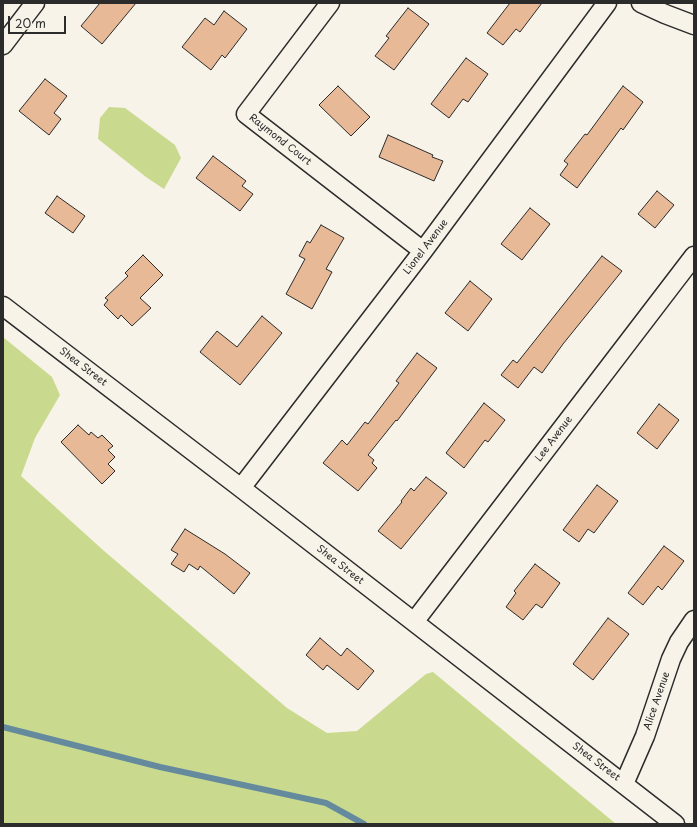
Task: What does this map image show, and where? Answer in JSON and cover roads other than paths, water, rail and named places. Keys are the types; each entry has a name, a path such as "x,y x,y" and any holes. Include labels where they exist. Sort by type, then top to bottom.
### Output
{"street":[{"path":"3,45 35,3"},
{"name":"Raymond Court","path":"330,3 246,114 423,251"},
{"name":"Lionel Avenue","path":"241,488 423,251 607,3"},
{"path":"641,3 694,25"},
{"name":"Lee Avenue","path":"414,622 694,256"},
{"name":"Shea Street","path":"3,306 675,824"},
{"name":"Alice Avenue","path":"624,784 645,736 671,659 679,642 694,620"}],"waterway":[{"path":"3,727 160,767 326,803 364,824"}]}
